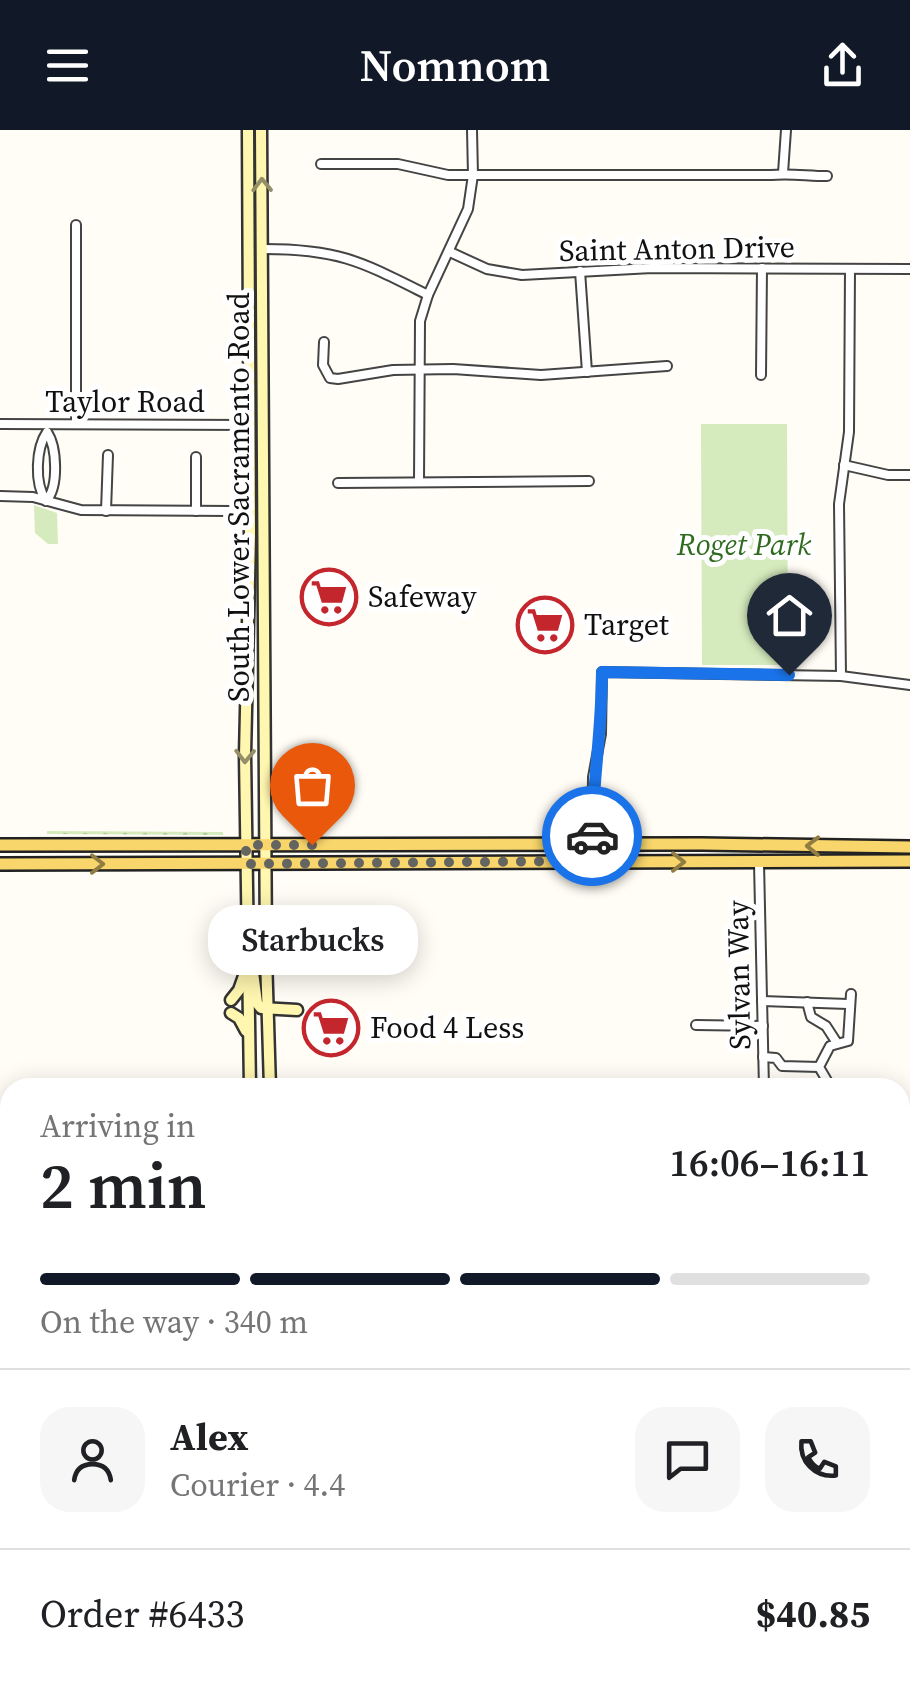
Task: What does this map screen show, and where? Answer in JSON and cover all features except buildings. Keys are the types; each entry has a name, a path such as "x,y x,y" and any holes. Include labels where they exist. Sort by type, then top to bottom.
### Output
{"main road":[{"name":"South Lower Sacramento Road","path":"247,955 248,130"},
{"name":"South Lower Sacramento Road","path":"261,130 270,1078"},
{"path":"250,425 259,432 259,452 265,462"},
{"path":"0,845 910,847"},
{"path":"0,864 910,862"},
{"path":"231,1000 244,979 247,955"},
{"path":"247,955 253,968 256,1003 269,1010 297,1010"},
{"path":"247,955 250,1078"},
{"path":"232,1013 242,1024 249,1046"}],"street":[{"path":"419,481 420,328 428,295 468,209 473,175 472,130"},
{"path":"783,173 786,130"},
{"path":"321,164 398,164 442,174 473,175 827,176"},
{"path":"76,225 76,424"},
{"path":"264,250 315,250 340,255 428,295"},
{"name":"Saint Anton Drive","path":"450,252 487,269 513,274 762,268 910,270"},
{"path":"761,375 762,268"},
{"path":"841,676 839,504 850,424 850,269"},
{"path":"580,271 587,372"},
{"path":"324,342 324,365 330,378 360,378 389,370 541,375 667,366"},
{"name":"Taylor Road","path":"0,424 47,428 76,424 250,425"},
{"path":"46,501 40,492 38,462 47,428"},
{"path":"46,501 53,493 55,461 47,428"},
{"path":"106,511 108,455"},
{"path":"196,456 196,511"},
{"path":"844,466 910,475"},
{"path":"40,473 52,473"},
{"path":"338,483 589,481"},
{"path":"0,496 46,501 75,510 231,511"},
{"path":"592,861 593,777 601,734 602,672 841,676 910,685"},
{"name":"Sylvan Way","path":"759,863 764,1076"},
{"path":"762,1001 849,999 848,1041 837,1043 824,1053 820,1067 826,1078"},
{"path":"807,1002 812,1017 826,1026 837,1043"},
{"path":"696,1026 763,1026"},
{"path":"763,1057 776,1058 782,1066"},
{"path":"782,1066 820,1067"},
{"path":"764,1076 778,1074 782,1066"}],"green space":[{"name":"Roget Park","path":"701,424 787,424 788,665 702,665"},
{"path":"34,505 57,513 58,544 48,544 35,533"},
{"path":"223,832 223,835 47,834"}],"way so far":[{"path":"312,845 246,845 246,864 592,861 592,836"}],"place":[{"name":"Safeway","path":"329,597"},
{"name":"Target","path":"545,625"},
{"name":"Starbucks","path":"312,845"},
{"name":"Food 4 Less","path":"331,1028"}],"route":[{"path":"592,836 602,672 789,675"}]}
